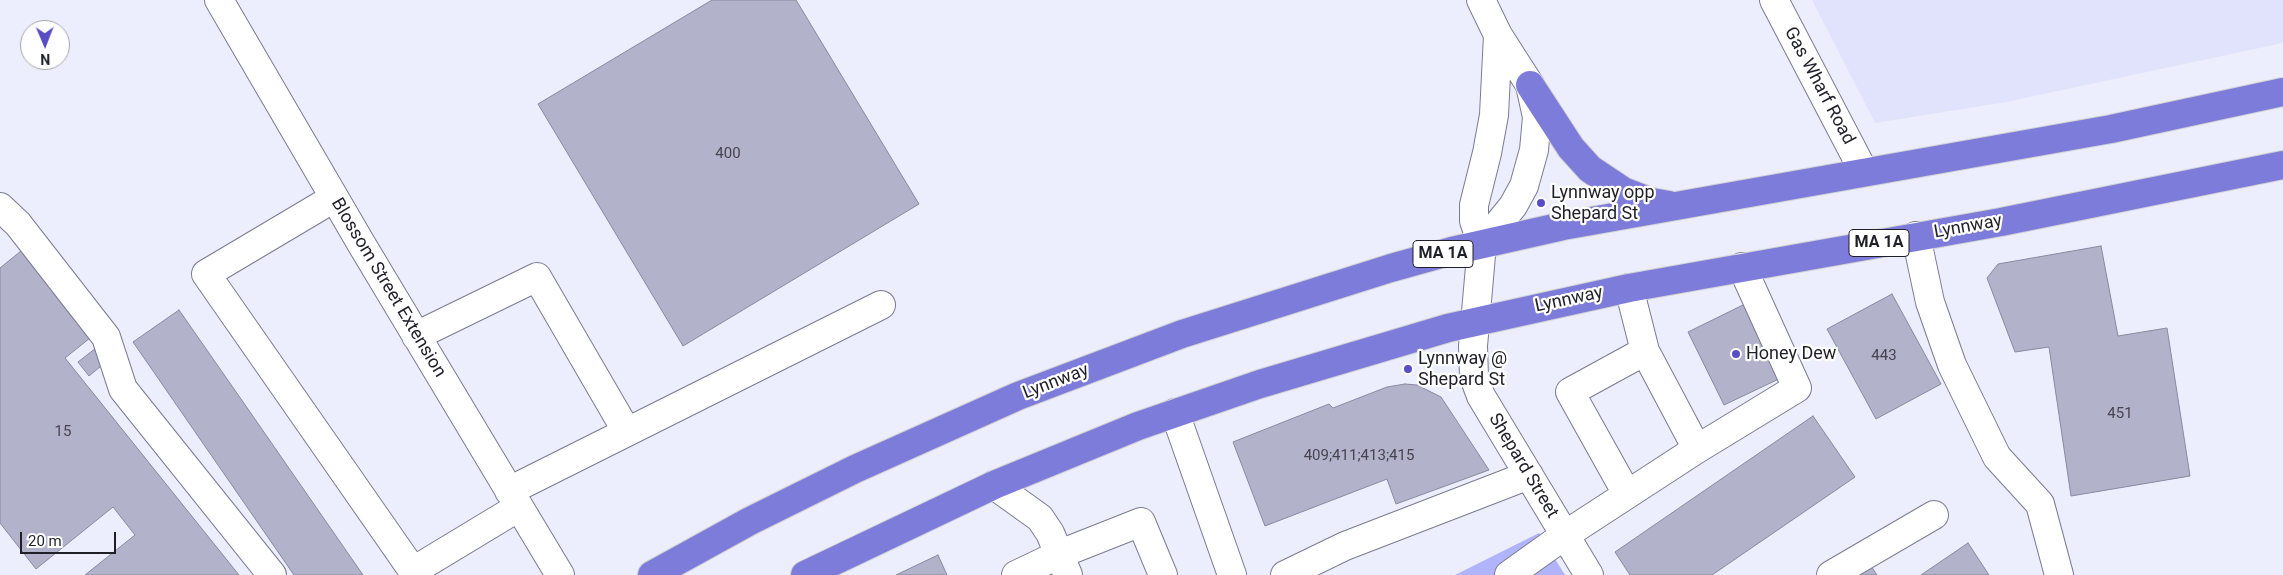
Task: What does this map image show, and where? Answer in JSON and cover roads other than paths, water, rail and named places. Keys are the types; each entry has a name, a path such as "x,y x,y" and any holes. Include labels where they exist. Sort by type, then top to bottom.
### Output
{"highway":[{"path":"1530,85 1580,159 1601,178 1637,197 1678,207"},
{"name":"Lynnway","path":"652,575 750,521 854,469 1027,393 1135,351 1237,316 1391,268 1482,244 1563,226 2111,129 2283,92"},
{"name":"Lynnway","path":"804,575 994,485 1174,413 1302,371 1475,321 1629,288 2135,196 2283,165"}],"street":[{"name":"Blossom Street Extension","path":"219,0 334,198 560,575"},
{"path":"1481,0 1498,35 1530,85 1537,117 1534,150 1528,176 1513,206 1482,244"},
{"name":"Gas Wharf Road","path":"1774,0 1864,172"},
{"path":"1475,321 1482,244 1474,221 1474,205 1494,115 1498,35"},
{"path":"334,198 206,274 413,571 514,499 627,432 881,305"},
{"path":"0,207 18,224 106,337 123,389 272,575"},
{"path":"1916,236 1930,302 1952,365 1997,457 2040,504 2059,575"},
{"path":"1509,575 1627,494 1797,388 1742,268"},
{"path":"416,336 536,277 627,432"},
{"path":"1629,288 1645,351 1697,449"},
{"name":"Shepard Street","path":"1475,321 1472,359 1476,384 1589,575"},
{"path":"1627,494 1570,392 1645,351"},
{"path":"1174,413 1232,575"},
{"path":"1285,575 1339,549 1529,475"},
{"path":"994,485 1040,518 1050,532 1064,564"},
{"path":"1831,575 1934,515"},
{"path":"1016,575 1064,564 1141,522 1163,575"}],"place":[{"name":"Lynnway opp Shepard St","path":"1541,203"},
{"name":"Honey Dew","path":"1736,354"},
{"name":"Lynnway @ Shepard St","path":"1408,369"}]}
